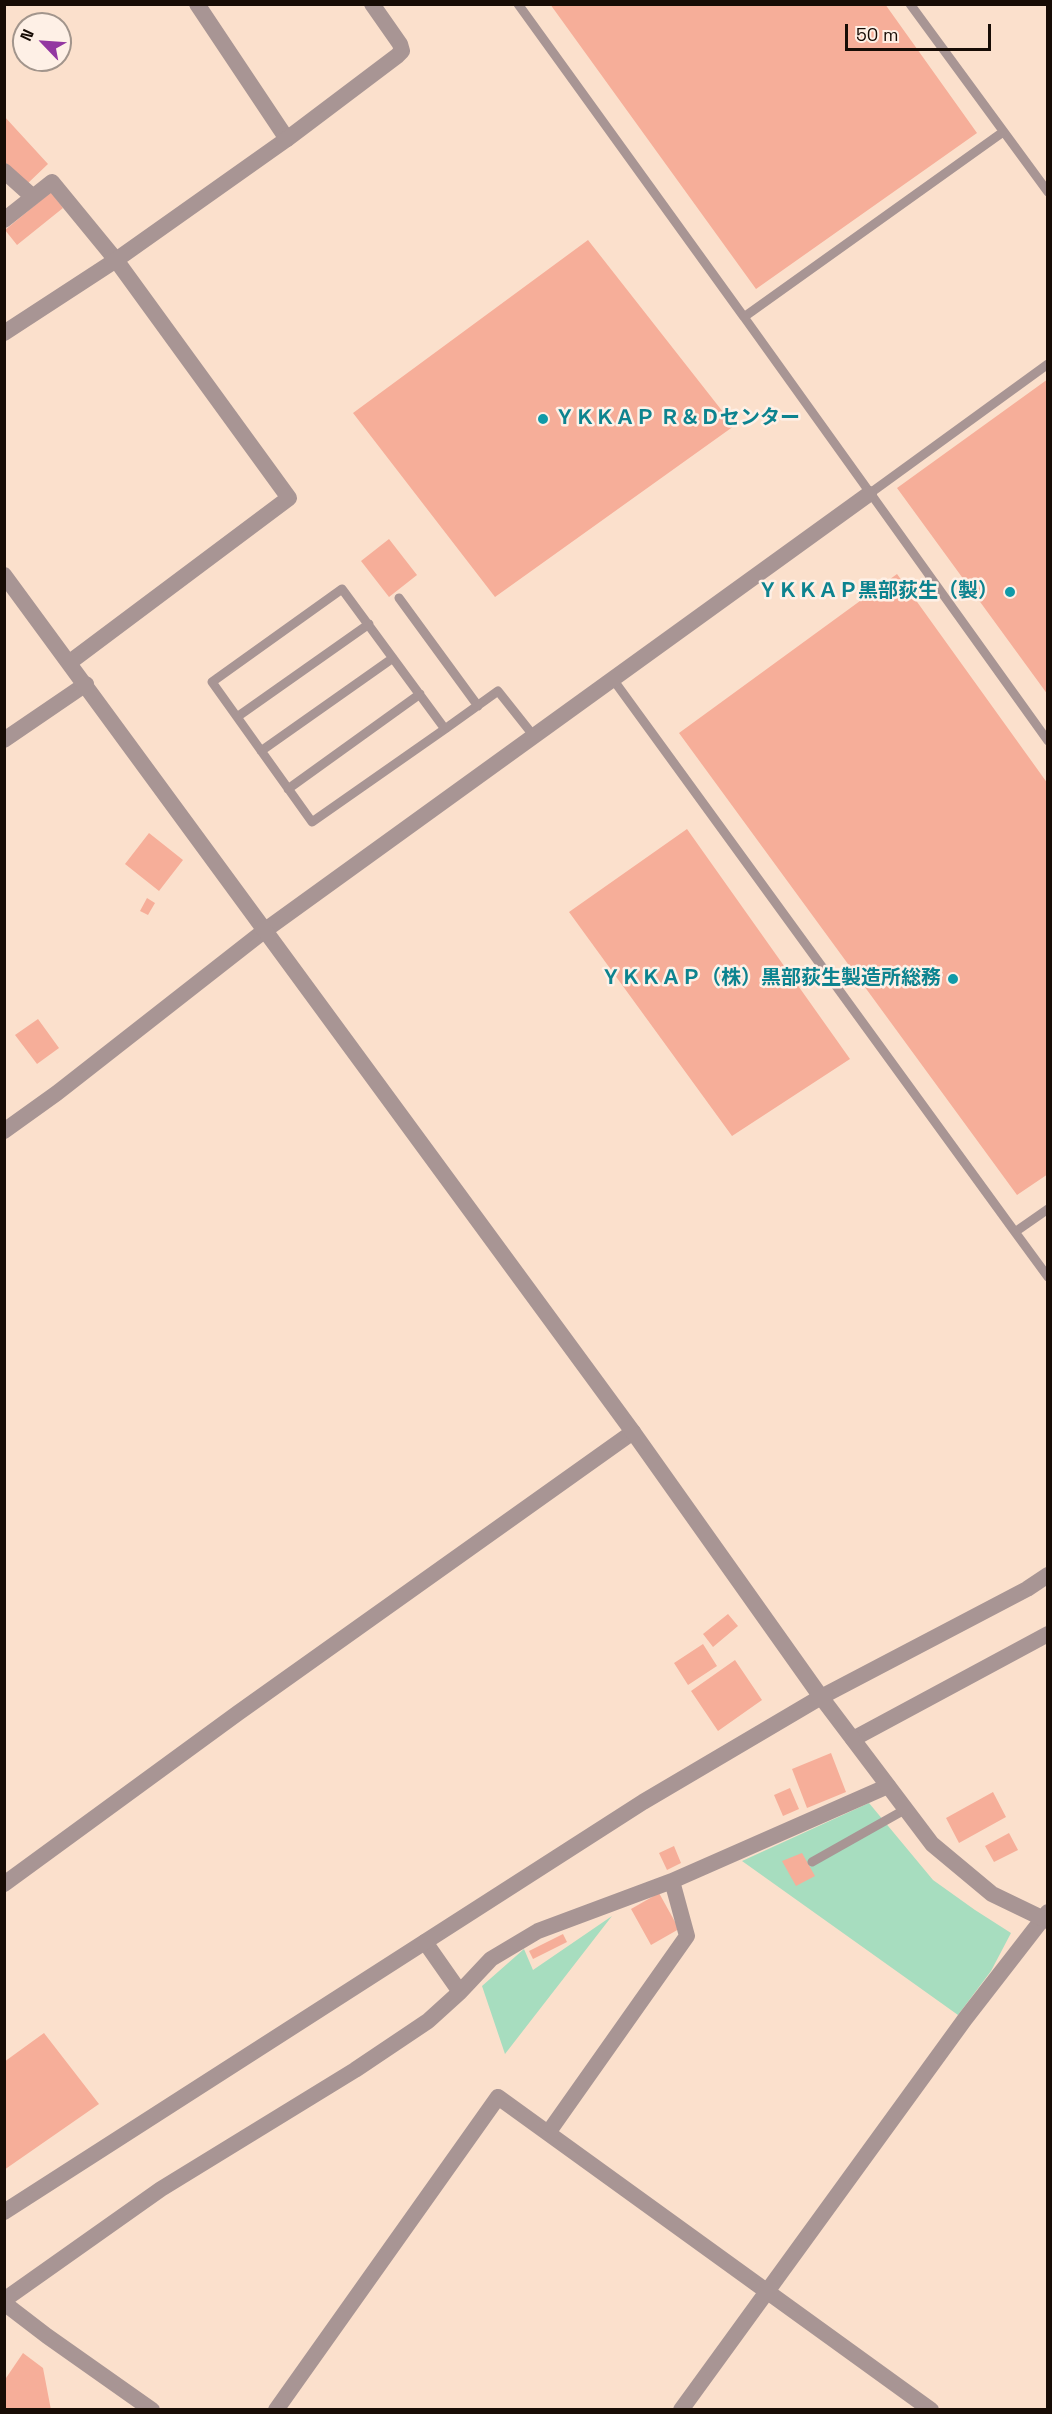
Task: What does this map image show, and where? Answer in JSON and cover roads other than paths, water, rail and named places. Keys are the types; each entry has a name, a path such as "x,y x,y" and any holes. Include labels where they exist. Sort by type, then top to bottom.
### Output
{"street":[{"path":"198,4 288,138"},
{"path":"4,333 116,260 288,138 402,51 400,44 372,4"},
{"path":"4,171 33,197"},
{"path":"4,220 52,182 116,260 289,498 70,662"},
{"path":"4,1131 57,1093 264,931 868,494"},
{"path":"4,575 633,1432 821,1697 932,1844 992,1894 1046,1917 965,2019 766,2289 681,2409"},
{"path":"4,740 86,684"},
{"path":"4,1884 238,1713 633,1432"},
{"path":"4,2212 643,1802 821,1697 1028,1588 1047,1575"},
{"path":"853,1739 1047,1634"},
{"path":"152,2409 47,2336 4,2301 161,2189 355,2070 428,2021 492,1959 538,1930 672,1881 888,1786"},
{"path":"548,2133 687,1936 672,1881"},
{"path":"425,1942 460,1992"},
{"path":"276,2409 498,2097 931,2409"}],"lane":[{"path":"518,4 1047,741"},
{"path":"910,4 1046,187"},
{"path":"744,317 1003,132"},
{"path":"868,494 1047,364"},
{"path":"445,729 342,589 212,682 312,822 478,706 498,691 532,735"},
{"path":"399,598 478,706"},
{"path":"237,717 369,624"},
{"path":"261,751 393,658"},
{"path":"612,678 1047,1277"},
{"path":"288,789 420,694"},
{"path":"1015,1232 1047,1209"},
{"path":"812,1862 906,1809"}],"place":[{"name":"ＹＫＫＡＰ Ｒ＆Ｄセンター","path":"543,419"},
{"name":"ＹＫＫＡＰ黒部荻生（製）","path":"1010,592"},
{"name":"ＹＫＫＡＰ（株）黒部荻生製造所総務","path":"953,979"}]}
